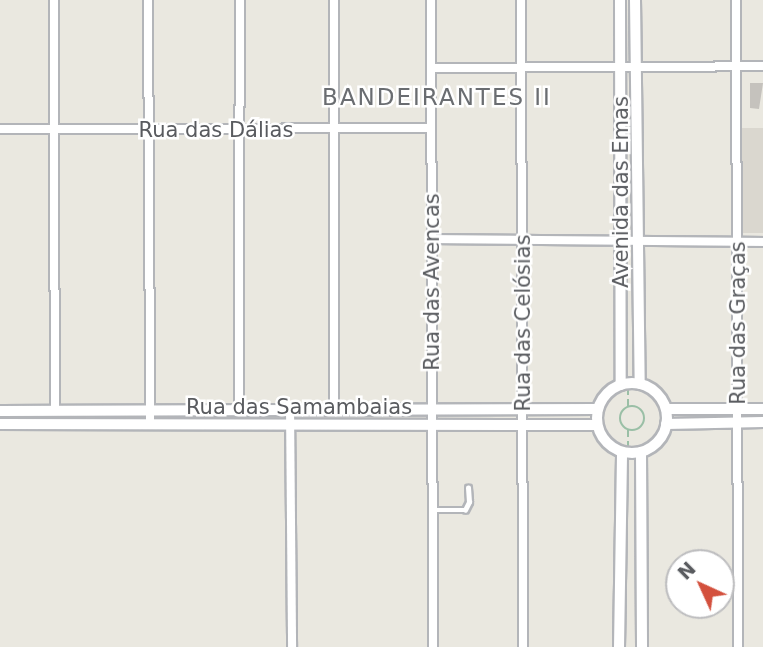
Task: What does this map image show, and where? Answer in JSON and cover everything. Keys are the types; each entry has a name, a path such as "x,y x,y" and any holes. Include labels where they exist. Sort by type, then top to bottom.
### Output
{"street":[{"path":"54,0 55,408"},
{"path":"148,0 150,424"},
{"path":"239,407 240,0"},
{"path":"334,0 334,407"},
{"name":"Rua das Avencas","path":"431,0 433,647"},
{"name":"Rua das Celósias","path":"521,0 523,647"},
{"name":"Avenida das Emas","path":"620,0 621,384"},
{"name":"Avenida das Emas","path":"635,0 636,241 640,384"},
{"name":"Rua das Graças","path":"736,0 738,647"},
{"path":"431,68 763,66"},
{"name":"Rua das Dálias","path":"0,129 431,128"},
{"path":"432,239 763,242"},
{"path":"621,384 640,384 654,390 666,409 666,424 655,444 641,452 622,452 606,442 597,425 598,409 604,396 621,384"},
{"name":"Rua das Samambaias","path":"0,411 150,407 598,409"},
{"path":"290,407 292,647"},
{"path":"666,409 763,408"},
{"path":"666,424 763,422"},
{"name":"Rua das Samambaias","path":"0,424 597,425"},
{"path":"619,647 622,452"},
{"path":"641,452 642,647"}],"lane":[{"path":"432,509 464,510 469,502 468,488"}],"path":[{"path":"630,406 641,410 644,417 639,427 628,430 621,425 623,410 630,406"}],"shaded area":[{"path":"742,128 763,128 763,233 742,233"}],"building":[{"path":"750,83 763,83 759,109 750,108"}],"district":[{"name":"BANDEIRANTES II","path":"437,97"}]}
